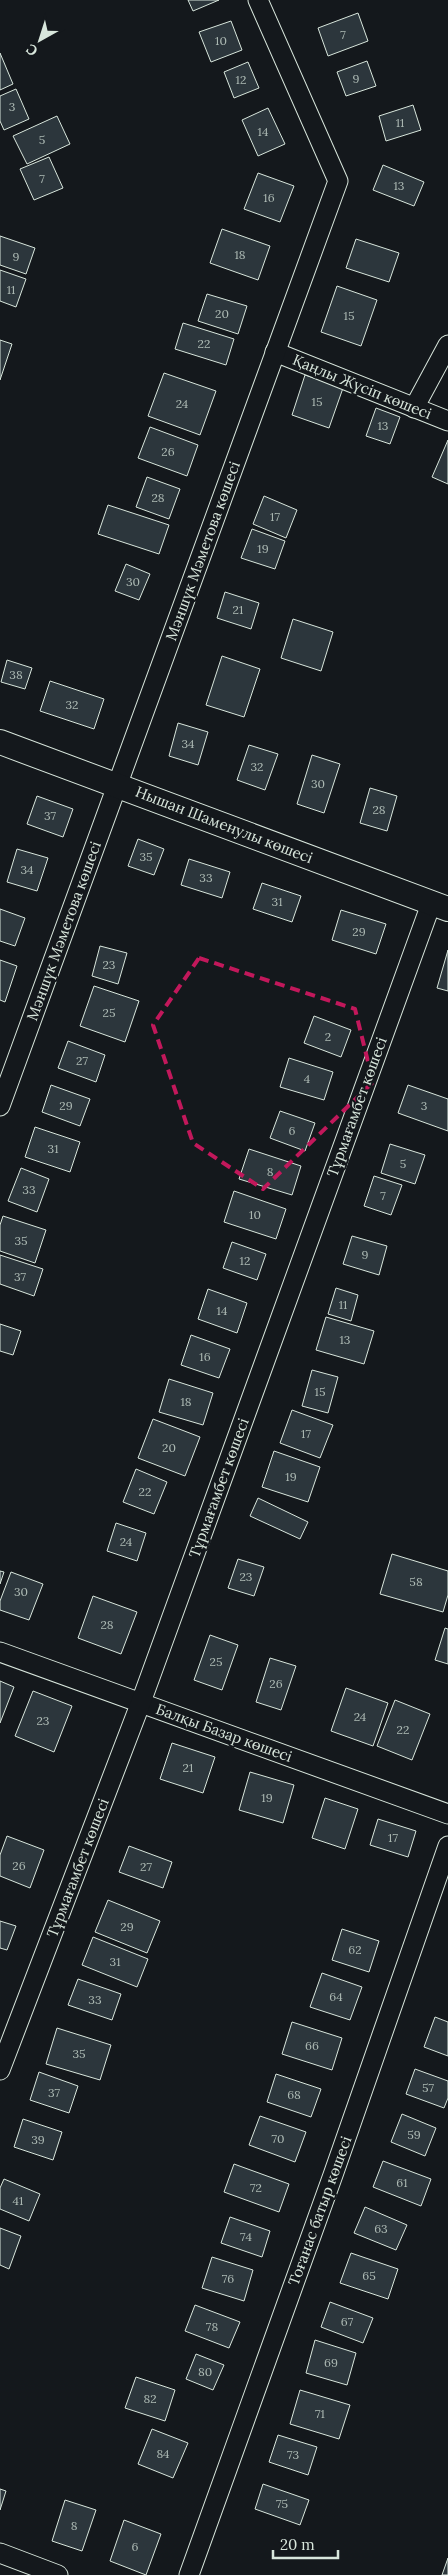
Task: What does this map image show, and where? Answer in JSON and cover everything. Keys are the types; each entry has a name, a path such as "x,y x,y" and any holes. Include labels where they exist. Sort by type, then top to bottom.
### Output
{"street":[{"name":"Мәншүк Мәметова көшесі","path":"0,1106 338,181 258,0"},
{"path":"414,408 448,345"},
{"name":"Қаңлы Жүсіп көшесі","path":"275,352 448,421"},
{"name":"Нышан Шаменулы көшесі","path":"0,742 118,784 439,906"},
{"name":"Тұрмағамбет көшесі","path":"0,2070 141,1702 439,906"},
{"name":"Балқы Базар көшесі","path":"0,1652 448,1814"},
{"name":"Тоғанас батыр көшесі","path":"189,2575 333,2175 448,1846"},
{"path":"0,2553 58,2575"}],"highlighted area":[{"path":"199,958 355,1009 373,1082 263,1189 193,1143 153,1025"}],"building":[{"path":"188,0 219,0 193,11"},
{"path":"358,13 368,41 328,56 318,28"},
{"path":"231,21 242,50 211,62 199,32"},
{"path":"0,53 13,84 0,90"},
{"path":"367,61 376,86 346,96 337,72"},
{"path":"248,62 259,88 234,98 224,72"},
{"path":"16,89 29,119 4,130 0,121 0,96"},
{"path":"413,105 421,130 386,141 379,116"},
{"path":"268,108 285,144 258,156 242,120"},
{"path":"57,116 70,144 27,164 13,136"},
{"path":"49,157 63,188 34,200 20,169"},
{"path":"383,165 424,182 414,206 373,190"},
{"path":"258,173 294,186 280,222 244,209"},
{"path":"222,229 270,246 258,280 210,263"},
{"path":"0,236 35,248 26,274 0,265"},
{"path":"356,239 399,253 389,282 346,268"},
{"path":"0,270 26,279 16,307 0,301"},
{"path":"337,286 377,300 361,346 321,332"},
{"path":"207,294 247,306 238,334 198,321"},
{"path":"183,323 234,339 226,365 175,349"},
{"path":"0,340 12,344 0,380"},
{"path":"164,373 216,391 200,435 148,416"},
{"path":"305,375 343,388 329,428 292,415"},
{"path":"376,408 400,417 390,444 366,436"},
{"path":"150,427 198,445 187,476 138,458"},
{"path":"448,440 448,484 432,477"},
{"path":"147,477 180,489 169,519 136,507"},
{"path":"264,496 297,510 286,538 253,524"},
{"path":"108,505 169,525 159,554 98,534"},
{"path":"252,529 285,541 275,569 241,558"},
{"path":"126,564 150,574 139,600 115,591"},
{"path":"225,592 259,603 251,629 217,618"},
{"path":"293,619 333,632 321,671 281,658"},
{"path":"222,656 260,669 244,717 206,705"},
{"path":"7,660 32,668 25,689 1,682"},
{"path":"50,681 104,699 94,729 40,711"},
{"path":"178,723 208,732 198,765 169,756"},
{"path":"249,745 278,754 265,790 237,780"},
{"path":"312,755 340,764 324,813 297,804"},
{"path":"370,788 397,796 387,831 360,823"},
{"path":"37,796 73,809 63,837 27,824"},
{"path":"138,839 164,849 154,875 128,866"},
{"path":"17,849 48,858 37,891 7,882"},
{"path":"189,859 230,872 222,898 181,885"},
{"path":"262,883 301,896 292,922 253,909"},
{"path":"0,909 25,918 15,946 0,941"},
{"path":"341,910 386,924 376,954 332,940"},
{"path":"100,946 127,953 118,984 92,976"},
{"path":"448,950 448,991 437,988"},
{"path":"0,960 17,966 5,1002 0,1000"},
{"path":"94,986 139,1001 125,1042 80,1026"},
{"path":"314,1016 351,1030 341,1057 304,1043"},
{"path":"68,1041 105,1055 96,1082 58,1068"},
{"path":"289,1058 333,1072 324,1100 280,1087"},
{"path":"51,1085 90,1099 80,1126 42,1112"},
{"path":"408,1085 448,1099 448,1131 398,1113"},
{"path":"280,1111 315,1123 305,1151 270,1138"},
{"path":"35,1127 80,1142 70,1172 25,1157"},
{"path":"390,1144 425,1155 415,1184 381,1173"},
{"path":"249,1149 301,1166 292,1195 239,1179"},
{"path":"21,1168 49,1179 37,1212 8,1201"},
{"path":"374,1176 402,1185 391,1215 364,1206"},
{"path":"234,1191 286,1209 276,1239 224,1222"},
{"path":"3,1216 46,1230 35,1263 0,1251 0,1225"},
{"path":"352,1236 387,1246 379,1275 343,1264"},
{"path":"232,1242 266,1254 257,1280 223,1268"},
{"path":"0,1255 43,1269 34,1296 0,1284"},
{"path":"336,1288 358,1295 351,1321 328,1314"},
{"path":"208,1289 247,1303 237,1333 198,1319"},
{"path":"326,1317 374,1331 364,1364 316,1350"},
{"path":"0,1324 21,1331 13,1355 0,1351"},
{"path":"191,1335 230,1349 219,1378 181,1365"},
{"path":"312,1370 338,1377 328,1413 302,1406"},
{"path":"169,1379 213,1393 203,1425 159,1412"},
{"path":"292,1410 333,1425 320,1458 280,1443"},
{"path":"153,1419 200,1437 185,1476 138,1458"},
{"path":"274,1451 320,1467 308,1502 262,1487"},
{"path":"136,1469 167,1482 154,1514 123,1502"},
{"path":"258,1498 308,1522 300,1539 250,1516"},
{"path":"116,1523 146,1533 137,1561 107,1551"},
{"path":"392,1554 448,1571 448,1595 443,1612 380,1594"},
{"path":"238,1559 264,1567 254,1596 228,1588"},
{"path":"0,1571 4,1572 0,1584"},
{"path":"11,1572 43,1584 29,1620 0,1610 0,1601"},
{"path":"93,1596 137,1612 121,1654 78,1638"},
{"path":"445,1628 448,1629 448,1664 435,1660"},
{"path":"210,1635 238,1645 222,1690 194,1680"},
{"path":"270,1658 296,1666 281,1710 256,1702"},
{"path":"0,1681 14,1687 0,1723"},
{"path":"346,1688 388,1703 373,1746 331,1731"},
{"path":"33,1691 72,1706 54,1752 15,1736"},
{"path":"395,1700 430,1714 412,1760 377,1746"},
{"path":"172,1743 215,1757 203,1793 160,1779"},
{"path":"250,1772 294,1785 283,1823 239,1810"},
{"path":"325,1798 358,1809 345,1849 312,1838"},
{"path":"378,1819 416,1831 408,1857 370,1845"},
{"path":"7,1836 44,1850 30,1888 0,1876 0,1855"},
{"path":"129,1846 172,1862 163,1888 119,1872"},
{"path":"108,1900 160,1921 147,1953 95,1932"},
{"path":"0,1921 16,1926 7,1950 0,1948"},
{"path":"342,1929 379,1941 369,1972 332,1960"},
{"path":"93,1937 148,1959 137,1987 82,1965"},
{"path":"322,1973 362,1987 350,2020 310,2007"},
{"path":"78,1979 121,1994 112,2020 68,2005"},
{"path":"435,2017 448,2022 448,2056 424,2047"},
{"path":"292,2022 342,2038 332,2070 282,2054"},
{"path":"57,2028 111,2045 100,2080 46,2064"},
{"path":"415,2069 448,2081 448,2098 444,2108 406,2094"},
{"path":"39,2072 78,2086 69,2113 30,2100"},
{"path":"276,2074 321,2089 311,2117 267,2102"},
{"path":"402,2114 436,2128 425,2156 391,2142"},
{"path":"260,2116 306,2132 295,2162 249,2145"},
{"path":"23,2119 62,2132 53,2160 14,2147"},
{"path":"383,2161 431,2179 421,2206 373,2187"},
{"path":"234,2164 289,2184 279,2212 224,2192"},
{"path":"4,2179 40,2194 29,2221 0,2209 0,2188"},
{"path":"365,2207 407,2225 396,2250 354,2233"},
{"path":"230,2217 270,2231 262,2257 221,2243"},
{"path":"0,2228 21,2236 9,2269 0,2265"},
{"path":"351,2253 398,2269 388,2299 340,2283"},
{"path":"212,2257 253,2270 244,2301 202,2288"},
{"path":"330,2302 373,2318 363,2343 321,2327"},
{"path":"195,2305 240,2322 229,2348 185,2331"},
{"path":"315,2340 356,2353 347,2385 306,2373"},
{"path":"196,2354 224,2365 213,2390 186,2379"},
{"path":"136,2377 175,2390 165,2421 125,2408"},
{"path":"300,2390 350,2405 339,2439 290,2424"},
{"path":"152,2429 188,2443 173,2478 138,2464"},
{"path":"278,2435 317,2447 308,2475 269,2462"},
{"path":"263,2484 309,2500 300,2525 255,2509"},
{"path":"0,2489 6,2491 0,2510"},
{"path":"65,2500 96,2510 82,2551 52,2541"},
{"path":"124,2520 161,2534 146,2575 110,2561"},
{"path":"448,2558 448,2575 442,2575"}]}
